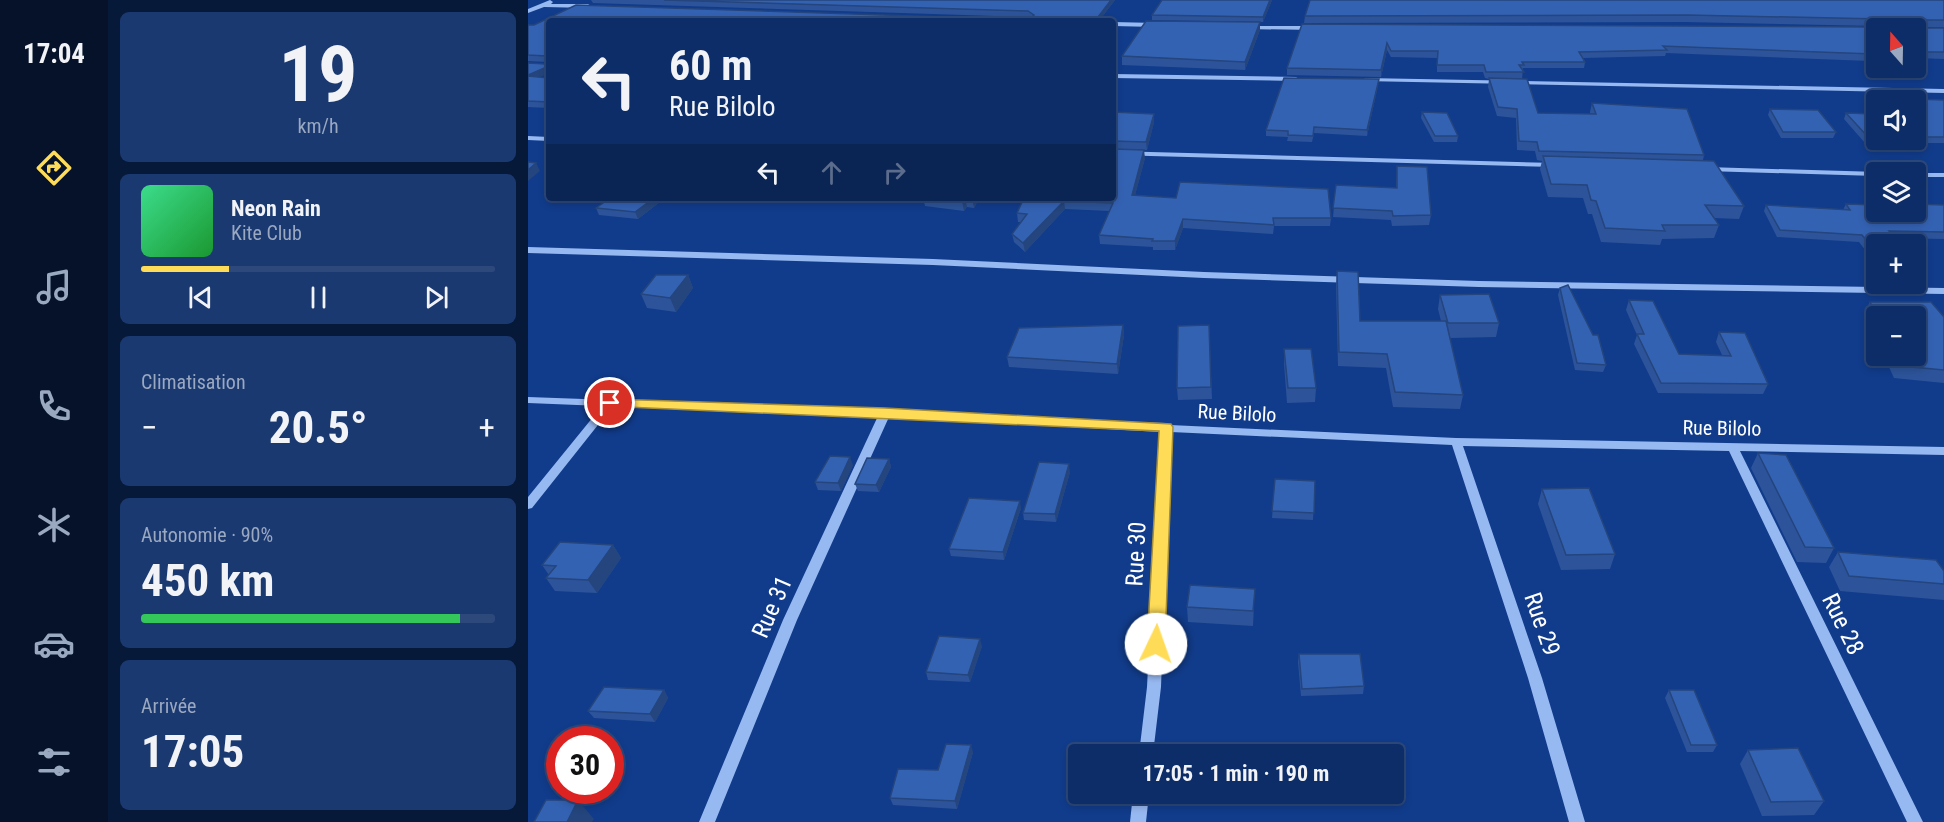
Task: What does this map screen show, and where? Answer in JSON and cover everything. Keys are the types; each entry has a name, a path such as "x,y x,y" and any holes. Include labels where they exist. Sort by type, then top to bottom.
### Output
{"street":[{"path":"528,11 556,0"},
{"path":"544,5 599,7"},
{"path":"1116,24 1160,25"},
{"path":"1243,28 1319,28"},
{"path":"1116,76 1308,79"},
{"path":"1355,80 1944,91"},
{"path":"528,138 546,139"},
{"path":"1116,153 1562,165"},
{"path":"1693,169 1866,174"},
{"path":"1926,175 1944,175"},
{"path":"528,250 921,262 1204,275 1479,284 1944,291"},
{"name":"Rue Bilolo","path":"528,400 885,413 1456,442 1944,451"},
{"path":"528,505 610,403"},
{"name":"Rue 31","path":"707,822 790,620 885,413"},
{"name":"Rue 30","path":"1147,744 1154,687 1166,427"},
{"name":"Rue 29","path":"1456,442 1531,660 1577,822"},
{"name":"Rue 28","path":"1732,446 1915,822"},
{"path":"1138,822 1141,804"}],"building":[{"path":"664,0 1111,0 1097,18 1031,18 1034,15 1028,11"},
{"path":"1162,0 1270,0 1263,17 1152,15"},
{"path":"1310,0 1944,0 1944,20 1687,15 1305,16"},
{"path":"576,5 976,18 549,18"},
{"path":"546,19 546,56 528,55 528,25 534,25"},
{"path":"1146,21 1260,22 1245,62 1122,56"},
{"path":"1302,24 1866,27 1866,54 1663,46 1667,50 1579,52 1585,62 1522,62 1524,65 1519,65 1524,72 1486,72 1484,65 1437,65 1438,51 1391,51 1387,43 1381,70 1287,68"},
{"path":"1926,28 1944,28 1944,52 1926,52"},
{"path":"528,63 546,64 546,67 528,75"},
{"path":"528,76 546,78 546,102 528,101"},
{"path":"1284,78 1379,79 1367,130 1314,127 1313,136 1288,135 1288,131 1266,130"},
{"path":"1489,78 1527,79 1538,113 1596,114 1592,103 1687,109 1704,155 1539,151 1537,142 1519,141 1517,109 1498,107"},
{"path":"1926,99 1944,100 1944,137 1926,137"},
{"path":"1770,109 1818,110 1836,132 1783,132"},
{"path":"1116,112 1154,114 1146,142 1116,141"},
{"path":"1422,112 1447,113 1458,136 1435,136"},
{"path":"1846,113 1866,114 1866,135"},
{"path":"1116,149 1144,150 1132,195 1176,198 1180,182 1328,189 1331,218 1273,218 1274,225 1183,219 1175,241 1152,241 1153,239 1099,235 1113,203 1064,201 1116,201"},
{"path":"1543,156 1714,161 1744,206 1705,205 1719,225 1662,225 1665,231 1605,228 1596,201 1591,200 1587,185 1551,184"},
{"path":"528,162 536,163 528,170"},
{"path":"1397,166 1427,167 1431,215 1393,216 1392,211 1333,208 1336,185 1397,188"},
{"path":"606,201 650,201 635,212 596,208"},
{"path":"1023,201 1064,201 1023,243 1012,234 1027,214 1017,213"},
{"path":"1846,204 1866,205 1866,222 1926,222 1926,204 1944,205 1944,232 1889,231 1892,234 1866,234 1866,240 1862,235 1780,230 1766,205 1850,210"},
{"path":"1337,271 1358,272 1360,321 1446,321 1463,395 1395,392 1387,354 1339,352"},
{"path":"656,275 688,275 670,298 641,294"},
{"path":"1568,285 1593,335 1598,335 1606,365 1577,363 1560,288"},
{"path":"1489,294 1499,323 1448,323 1440,295"},
{"path":"1629,300 1653,301 1679,354 1731,356 1719,332 1745,333 1768,384 1661,383 1637,334 1644,334"},
{"path":"1870,302 1931,302 1944,317 1944,370 1901,366 1926,366 1926,306 1872,306"},
{"path":"1123,325 1117,364 1007,357 1019,328"},
{"path":"1209,325 1211,387 1177,388 1178,326"},
{"path":"1284,349 1311,349 1316,388 1288,388"},
{"path":"1758,453 1786,455 1834,548 1805,547"},
{"path":"830,456 850,457 838,483 815,482"},
{"path":"867,458 889,459 876,485 855,484"},
{"path":"1039,462 1069,464 1055,514 1023,513"},
{"path":"1275,479 1315,481 1314,513 1272,511"},
{"path":"1589,488 1615,554 1566,555 1542,489"},
{"path":"969,498 1020,501 1003,552 949,549"},
{"path":"560,542 613,545 588,580 546,578 556,566 542,565"},
{"path":"1838,552 1936,560 1944,571 1944,584 1849,576"},
{"path":"1190,585 1255,589 1253,611 1187,607"},
{"path":"939,636 980,639 968,675 926,672"},
{"path":"1299,654 1360,654 1364,686 1302,689"},
{"path":"604,687 664,690 650,714 588,711"},
{"path":"1669,690 1694,690 1717,745 1691,745"},
{"path":"946,744 971,745 955,801 890,798 898,769 938,770"},
{"path":"1798,748 1824,801 1771,802 1748,750"},
{"path":"546,800 546,804 576,804 567,822 534,822"}],"route":[{"path":"610,403 885,413 1166,427 1156,644"}]}
